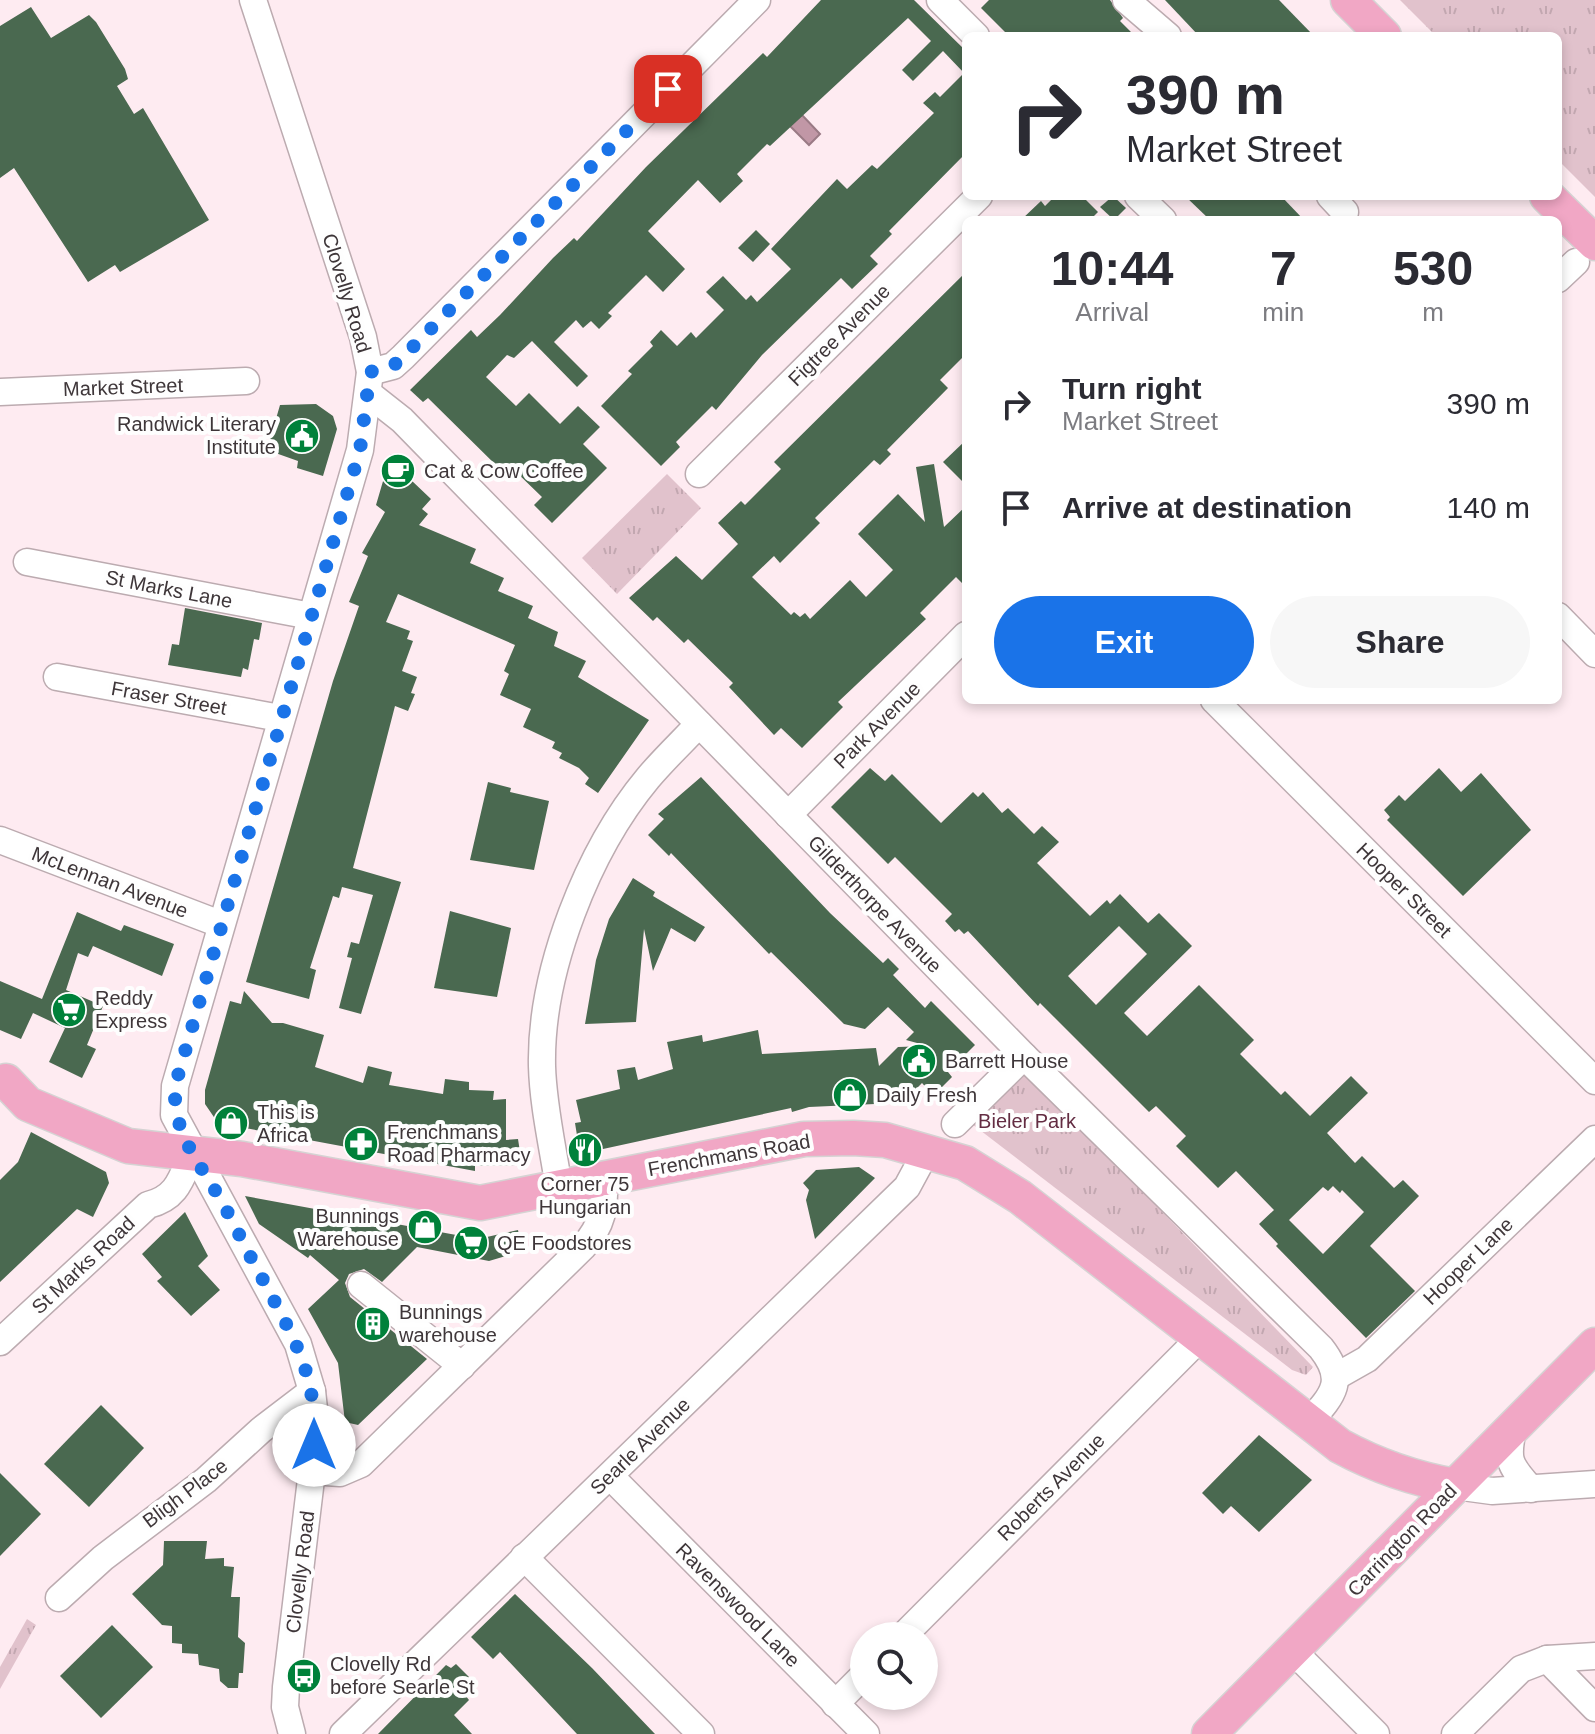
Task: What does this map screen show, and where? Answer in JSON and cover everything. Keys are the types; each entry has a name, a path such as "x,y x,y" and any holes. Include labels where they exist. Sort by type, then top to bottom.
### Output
{"main road":[{"path":"1348,0 1380,32"},
{"path":"1562,230 1576,261"},
{"name":"Frenchmans Road","path":"3,1079 38,1087 192,1154 242,1159 480,1203 804,1139 885,1140 927,1150 994,1179 1308,1423 1364,1459 1419,1478 1455,1486"},
{"name":"Carrington Road","path":"1209,1734 1595,1345"}],"street":[{"name":"Clovelly Road","path":"253,0 357,315 370,383 360,450 175,1086 174,1115 192,1154 218,1194 298,1344 312,1391 315,1418 312,1471 286,1687 285,1707 292,1734"},
{"path":"370,383 403,357 757,0"},
{"path":"1137,4 1164,32"},
{"path":"957,6 973,32"},
{"name":"Figtree Avenue","path":"699,474 975,200"},
{"path":"1142,200 1159,216"},
{"name":"Market Street","path":"0,392 246,381"},
{"name":"Gilderthorpe Avenue","path":"370,383 402,420 1024,1056 1321,1348 1333,1363 1337,1376"},
{"name":"St Marks Lane","path":"27,562 311,616"},
{"path":"1562,620 1595,654"},
{"name":"Park Avenue","path":"788,815 962,639"},
{"name":"Fraser Street","path":"57,677 280,718"},
{"name":"Hooper Street","path":"1218,704 1595,1081"},
{"path":"559,1188 542,1066 548,1005 561,943 572,910 617,824 647,779 699,724"},
{"name":"McLennan Avenue","path":"0,840 220,924"},
{"path":"955,1124 1024,1056"},
{"name":"Hooper Lane","path":"1337,1376 1367,1359 1595,1139"},
{"name":"Searle Avenue","path":"343,1734 907,1187 927,1150"},
{"name":"St Marks Road","path":"0,1342 148,1205 164,1201 176,1191 192,1154"},
{"path":"312,1471 340,1473 361,1464 594,1235 605,1209 604,1178"},
{"path":"361,1285 462,1366"},
{"name":"Roberts Avenue","path":"917,1622 1200,1338"},
{"path":"1308,1423 1328,1400 1337,1376"},
{"name":"Bligh Place","path":"59,1598 103,1558 206,1480 261,1430 312,1391"},
{"path":"1514,1425 1509,1448 1511,1465 1531,1489"},
{"name":"Ravenswood Lane","path":"610,1476 866,1734"},
{"path":"1455,1486 1492,1491 1595,1484"},
{"path":"524,1557 701,1734"},
{"path":"1292,1650 1376,1734"},
{"path":"1455,1734 1521,1669 1547,1659 1595,1656"},
{"path":"1547,1659 1595,1708"},
{"path":"835,1704 850,1689"}],"green space":[{"path":"1400,0 1595,0 1595,197 1562,164 1562,32 1432,32"},
{"path":"667,474 701,508 617,594 582,558"},
{"name":"Bieler Park","path":"1027,1073 1313,1367 1306,1375 1292,1370 972,1124"},
{"path":"27,1619 36,1625 0,1689 0,1667"}],"shaded area":[{"path":"802,115 820,134 809,145 790,126"}],"building":[{"path":"821,0 914,0 962,47 962,71 943,51 913,81 902,70 931,41 908,18 770,146 767,144 737,174 743,181 720,203 698,180 648,231 685,269 663,292 646,275 608,313 612,316 599,329 591,321 583,328 576,320 554,342 588,376 577,387 532,341 514,358 507,355 486,377 516,406 529,393 560,424 578,406 600,427 583,444 607,468 552,523 534,505 542,497 512,468 505,474 428,398 423,402 410,390 471,330 477,337 553,258 574,238 577,241 646,167 763,53 767,57"},
{"path":"989,0 1110,0 1123,18 1120,21 1131,32 1005,32 981,8"},
{"path":"1165,0 1279,0 1310,32 1195,32"},
{"path":"31,7 51,38 89,15 96,22 125,69 128,79 117,86 134,114 143,108 209,220 120,272 115,265 88,282 14,168 0,178 0,26"},
{"path":"962,75 962,157 889,231 892,234 870,256 878,264 852,289 841,278 762,355 716,410 712,406 676,442 680,447 661,466 601,406 632,374 628,371 653,346 650,342 661,330 677,346 691,332 696,338 724,310 706,292 723,276 746,300 751,295 757,302 791,269 771,249 837,179 847,189 872,165 877,169 934,113 923,103 935,92 940,97"},
{"path":"1051,200 1086,200 1098,212 1094,216 1025,216 1041,201 1045,206"},
{"path":"1108,200 1117,200 1126,208 1118,216 1110,216 1100,207"},
{"path":"1189,200 1285,200 1300,216 1206,216"},
{"path":"756,230 770,244 753,262 738,248"},
{"path":"962,276 962,358 940,380 948,388 887,450 891,454 880,465 874,460 815,518 820,523 780,563 774,556 752,577 791,615 794,612 800,617 805,613 810,619 850,580 866,597 893,570 858,534 898,494 925,522 916,467 934,464 944,527 962,510 962,583 956,577 920,613 926,619 838,702 843,707 802,748 781,728 774,735 729,687 733,683 688,639 684,643 657,617 653,621 629,598 676,556 702,580 738,544 718,523 741,501 745,505 781,469 774,462"},
{"name":"Randwick Literary Institute","path":"316,404 333,416 337,429 323,476 297,468 298,461 267,450 280,405"},
{"path":"962,444 962,481 943,462"},
{"path":"391,454 415,477 411,480 431,499 422,509 428,514 419,525 476,549 470,563 504,578 498,591 533,606 528,618 558,632 554,646 586,661 578,677 649,720 598,793 585,784 589,778 579,768 559,758 562,753 552,748 555,742 523,727 531,709 500,695 509,674 504,671 515,645 398,594 386,622 410,631 407,639 413,641 402,671 417,677 411,693 415,694 408,711 395,706 353,868 401,882 361,1014 339,1008 352,958 347,957 351,942 359,944 373,895 342,887 339,898 333,896 310,968 316,970 309,999 246,982 333,681 359,606 349,602 368,556 362,553 385,512 376,505"},
{"path":"185,608 262,623 259,640 254,639 248,670 243,668 241,677 168,665 172,644 179,645"},
{"path":"870,768 885,781 892,774 941,823 973,792 978,797 983,792 1002,813 1008,808 1034,834 1042,826 1059,842 1037,863 1090,916 1107,900 1110,904 1120,894 1148,923 1159,913 1192,946 1124,1013 1147,1036 1199,985 1254,1040 1240,1054 1281,1095 1285,1091 1310,1116 1351,1076 1368,1093 1327,1133 1355,1163 1362,1156 1394,1188 1403,1180 1419,1196 1370,1246 1415,1291 1366,1338 1276,1246 1278,1244 1259,1224 1274,1210 1236,1171 1218,1188 1176,1146 1186,1136 1156,1106 1149,1112 1040,1003 1038,1006 968,931 964,934 959,929 955,932 945,921 952,914 895,857 888,864 831,807","holes":["1119,926 1147,954 1096,1005 1068,976","1333,1186 1340,1193 1342,1190 1364,1212 1323,1254 1289,1220 1323,1187 1328,1191"]},
{"path":"1439,768 1461,792 1481,773 1531,830 1463,896 1387,820 1390,817 1384,810 1399,795 1405,801"},
{"path":"701,777 830,913 883,963 888,958 899,969 893,975 925,1008 931,1001 975,1045 948,1072 952,1077 939,1090 937,1087 931,1093 922,1083 913,1092 897,1092 897,1103 809,1107 792,1112 791,1108 580,1154 575,1123 581,1122 576,1100 620,1089 617,1070 635,1067 638,1080 673,1069 667,1042 702,1035 703,1042 758,1030 762,1054 876,1048 879,1066 898,1047 928,1046 906,1040 914,1032 888,1007 865,1029 844,1024 771,952 769,954 671,853 669,856 648,835 664,819 658,814"},
{"path":"488,782 511,788 510,792 549,801 534,870 470,860"},
{"path":"633,878 655,892 653,896 705,927 695,942 671,928 653,971 644,929 636,1022 585,1024 596,960 609,919"},
{"path":"450,911 511,928 497,997 434,988"},
{"path":"77,912 121,931 124,925 174,944 162,976 93,946 88,957 78,953 66,990 103,1006 87,1045 96,1049 82,1078 49,1062 65,1028 33,1013 21,1039 0,1030 0,981 42,999"},
{"path":"244,991 272,1023 283,1023 324,1035 315,1067 363,1083 368,1066 392,1072 389,1085 443,1094 445,1079 469,1082 469,1090 494,1091 493,1100 506,1099 506,1140 518,1139 522,1165 475,1166 475,1171 218,1123 205,1104 205,1090 230,1001 241,1004"},
{"path":"31,1132 106,1172 109,1183 93,1217 77,1209 0,1282 0,1180 18,1162"},
{"path":"859,1167 875,1178 815,1239 806,1200 809,1190 803,1183 816,1170"},
{"path":"245,1196 478,1239 518,1230 522,1251 489,1261 417,1247 382,1282 364,1269 349,1274 345,1283 350,1297 427,1359 358,1425 345,1422 338,1363 308,1309 339,1280 310,1255 308,1258 259,1224"},
{"path":"185,1212 208,1256 198,1266 220,1290 191,1316 157,1281 162,1277 142,1254"},
{"path":"101,1405 144,1448 89,1507 44,1464"},
{"path":"1259,1435 1312,1480 1259,1532 1231,1506 1223,1514 1202,1493"},
{"path":"0,1473 41,1514 0,1556"},
{"path":"164,1541 207,1541 205,1559 224,1558 224,1566 234,1567 231,1597 240,1597 238,1637 245,1643 243,1673 239,1673 238,1688 228,1688 220,1681 219,1669 199,1665 198,1654 182,1653 182,1644 172,1643 172,1626 162,1625 132,1594 163,1565"},
{"path":"515,1594 655,1734 577,1734 500,1652 493,1659 471,1637"},
{"path":"112,1625 153,1667 101,1718 60,1676"},
{"path":"456,1664 476,1684 465,1695 469,1700 454,1715 472,1734 378,1734 446,1665 451,1668"}],"place":[{"name":"Randwick Literary Institute","path":"302,436"},
{"name":"Cat & Cow Coffee","path":"398,471"},
{"name":"Reddy Express","path":"69,1010"},
{"name":"Barrett House","path":"919,1061"},
{"name":"Daily Fresh","path":"850,1095"},
{"name":"This is Africa","path":"231,1123"},
{"name":"Frenchmans Road Pharmacy","path":"361,1144"},
{"name":"Corner 75 Hungarian","path":"585,1150"},
{"name":"Bunnings Warehouse","path":"425,1227"},
{"name":"QE Foodstores","path":"471,1243"},
{"name":"Bunnings warehouse","path":"373,1324"},
{"name":"Clovelly Rd before Searle St","path":"304,1676"}],"route":[{"path":"314,1445 312,1391 298,1344 218,1194 192,1154 174,1115 175,1086 360,450 370,372 393,366 403,357 668,89"}]}
